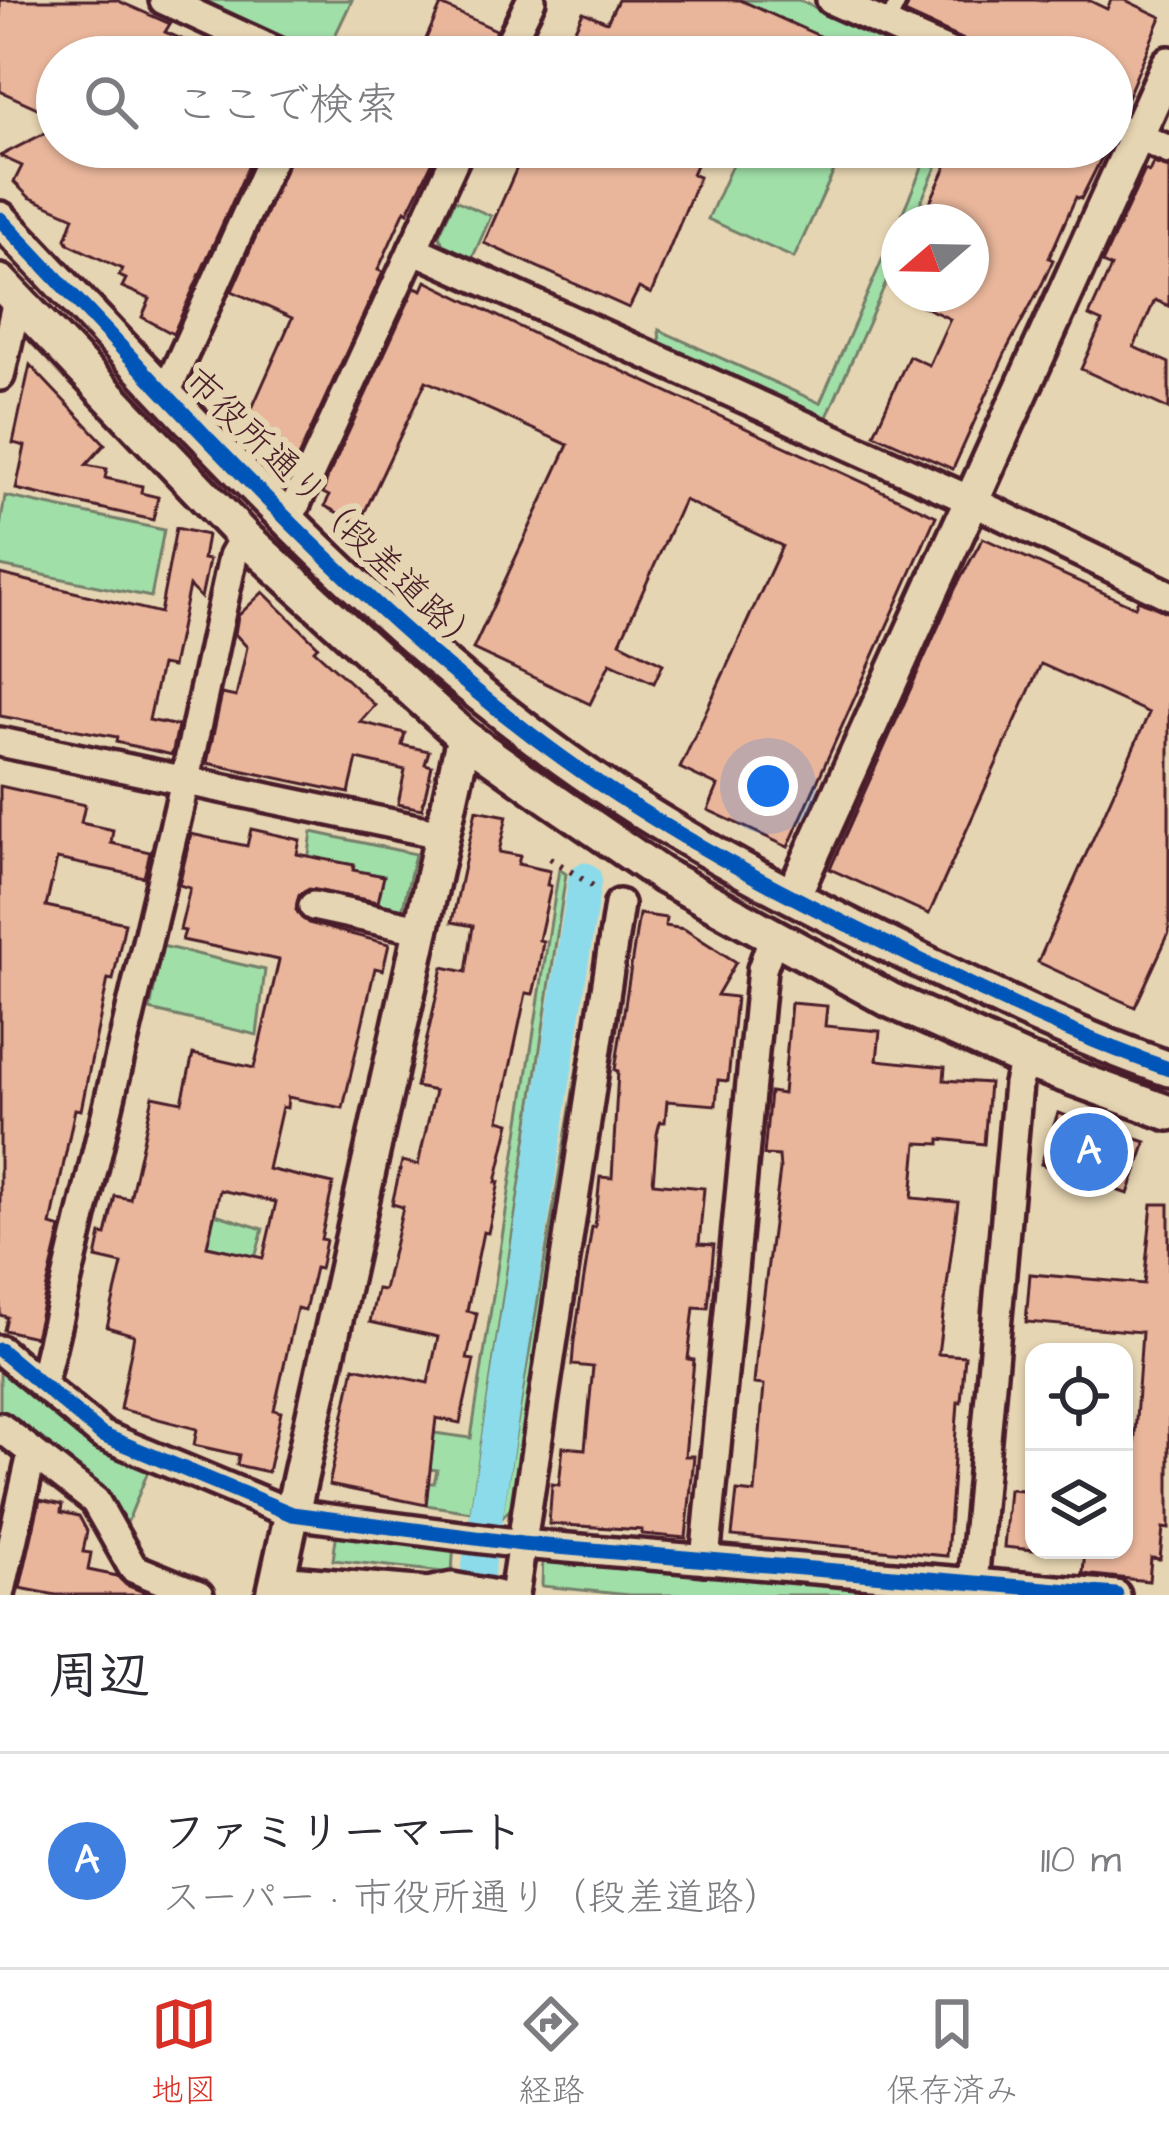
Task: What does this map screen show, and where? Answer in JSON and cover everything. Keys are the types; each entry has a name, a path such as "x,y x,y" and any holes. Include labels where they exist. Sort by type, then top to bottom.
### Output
{"street":[{"path":"164,0 242,36"},
{"path":"513,36 531,0"},
{"path":"831,0 893,13 928,36"},
{"path":"1133,117 1169,64"},
{"path":"1133,134 1169,150"},
{"path":"166,393 268,168"},
{"path":"289,519 450,168"},
{"path":"793,896 972,501 1108,168"},
{"name":"市役所通り（段差道路）","path":"0,219 289,519 401,627 564,759 699,845 793,896 1033,1016 1169,1069"},
{"path":"413,249 1169,595"},
{"path":"0,376 9,291"},
{"name":"市役所通り（段差道路）","path":"9,291 244,536 464,736 662,875 772,938 890,1000 1024,1060 1169,1113"},
{"path":"42,1385 185,783 232,556 244,536"},
{"path":"464,736 276,1587 428,1592 452,1587 496,1595"},
{"path":"0,742 445,835"},
{"path":"514,1595 515,1542 613,900"},
{"path":"313,906 424,930"},
{"path":"705,1560 762,969 772,938"},
{"path":"973,1588 1018,1084 1024,1060"},
{"path":"0,1350 102,1435 292,1514 515,1542 973,1588 1116,1595"},
{"path":"0,1427 94,1501 133,1568 199,1595"},
{"path":"0,1595 32,1454"}],"path":[{"path":"550,858 613,900"}],"green space":[{"path":"187,0 352,0 335,36 265,36"},
{"path":"740,0 798,0 879,36 817,36"},
{"path":"731,168 835,168 794,258 708,219"},
{"path":"922,168 936,168 920,204 906,204"},
{"path":"455,200 491,216 471,261 444,247 439,235"},
{"path":"881,262 881,294 826,419 660,344 659,330 820,403"},
{"path":"5,496 164,530 151,597 0,566"},
{"path":"312,832 415,854 402,912 377,906 383,876 353,870 353,865 308,861"},
{"path":"559,869 566,874 471,1512 426,1505 428,1483 434,1483 437,1470 429,1469 434,1433 471,1438"},
{"path":"604,907 513,1506 501,1519"},
{"path":"162,946 265,970 257,1035 150,1010"},
{"path":"215,1214 263,1229 252,1269 222,1262 225,1250 207,1246"},
{"path":"0,1367 151,1464 125,1528 107,1497 0,1412"},
{"path":"337,1531 454,1541 452,1573 333,1560"},
{"path":"543,1554 946,1588 945,1595 629,1595 542,1586"}],"building":[{"path":"0,0 116,0 170,24 165,32 174,36 36,36 36,107 0,91"},
{"path":"618,0 740,0 820,36 572,36 583,12 607,22"},
{"path":"910,0 1088,0 1107,9 1111,0 1125,0 1161,17 1133,84 1133,36 956,36 905,13"},
{"path":"441,5 496,30 494,36 427,36"},
{"path":"36,138 36,168 248,168 173,334 142,317 150,299 122,287 126,279 119,276 122,269 69,244 66,239 74,217 29,197 14,182 22,166 0,156"},
{"path":"1153,163 1169,168 1169,306 1155,300 1134,347 1169,363 1169,409 1081,369 1102,322 1089,316 1111,267 1102,263 1145,170 1149,172"},
{"path":"286,168 430,168 408,212 405,210 378,270 383,272 295,464 277,456 283,443 246,422 292,318 232,291"},
{"path":"517,168 695,168 692,174 699,177 651,294 639,288 629,308 484,243"},
{"path":"945,168 1096,168 1081,199 1076,197 1049,258 1053,260 953,469 874,434 909,356 929,365 950,319 935,312 989,312 989,204 929,204"},
{"path":"426,281 575,354 607,364 936,516 788,847 708,810 718,786 680,768 782,546 684,500 620,642 663,664 654,683 610,663 590,704 473,649 568,445 426,381 359,524 325,506 327,479 415,287 422,290"},
{"path":"30,365 105,444 86,465 107,469 105,478 142,486 141,493 158,497 153,520 16,489 25,446 13,443"},
{"path":"176,528 207,535 203,559 209,560 201,598 189,586 172,667 161,665 149,720 178,726 172,755 116,742 117,737 0,716 0,574 160,613"},
{"path":"983,538 1135,607 1138,600 1169,613 1169,933 1135,1007 1038,962 1149,713 1041,664 929,914 830,869 956,587"},
{"path":"263,592 318,646 314,650 375,705 360,722 405,733 402,745 429,751 425,764 432,766 422,809 398,804 405,770 357,759 349,793 207,763 222,694 236,697 247,647 235,634 238,616"},
{"path":"0,786 85,805 81,823 113,830 111,843 150,852 144,877 57,859 46,906 125,923 113,980 108,979 81,1110 75,1109 51,1225 61,1228 35,1337 4,1330 7,1317 0,1315"},
{"path":"476,810 507,816 499,852 520,856 518,864 550,871 547,885 551,886 539,940 543,941 538,973 533,994 526,993 499,1120 510,1123 499,1182 467,1311 477,1313 467,1359 474,1360 460,1423 436,1418 426,1505 329,1485 354,1367 428,1383 438,1337 370,1322 377,1289 384,1290 403,1207 392,1204 402,1161 418,1165 435,1091 416,1087 443,967 466,972 473,926 452,922"},
{"path":"251,829 300,840 297,854 384,876 378,902 309,889 299,895 296,910 308,923 389,944 383,970 375,968 343,1108 288,1097 287,1108 282,1107 268,1169 333,1184 320,1269 315,1268 305,1310 297,1308 274,1410 281,1412 268,1472 237,1465 239,1455 194,1445 197,1429 120,1409 134,1335 107,1327 122,1264 96,1258 115,1196 130,1199 153,1096 182,1102 193,1054 254,1068 279,960 182,940 185,931 180,930 190,888 179,885 191,834 247,846","holes":["220,1190 276,1202 263,1258 207,1246"]},
{"path":"639,914 666,918 665,926 684,929 736,962 717,995 736,997 728,1081 718,1080 716,1105 667,1101 665,1122 660,1122 657,1134 653,1183 704,1188 699,1244 714,1245 708,1308 694,1307 688,1359 694,1360 685,1456 694,1456 686,1538 549,1524 552,1484 559,1485 563,1447 585,1449 593,1367 572,1365 574,1341 600,1177 612,1178 615,1070"},
{"path":"791,1003 827,1006 825,1026 880,1031 877,1060 945,1067 944,1080 989,1083 984,1144 940,1139 940,1144 917,1143 912,1198 958,1202 938,1354 965,1356 947,1556 732,1536 737,1491 755,1493 764,1385 754,1384 780,1170 779,1156 764,1155 770,1092 783,1094"},
{"path":"1058,1113 1146,1142 1128,1194 1041,1164"},
{"path":"1152,1204 1169,1204 1169,1529 1163,1528 1160,1559 1151,1558 1149,1581 1083,1574 1084,1559 1133,1559 1133,1463 1142,1332 1026,1322 1030,1274 1144,1284"},
{"path":"1009,1489 1025,1490 1025,1549 1004,1547"},
{"path":"40,1500 62,1505 61,1512 79,1516 87,1531 83,1552 91,1553 88,1570 117,1576 151,1595 56,1595 20,1588"}],"waterway":[{"path":"474,1595 585,879"}],"cycle path":[{"path":"0,219 340,571 487,700 564,759 681,835 804,902 1026,1011 1169,1069"},
{"path":"0,1350 102,1435 292,1514 522,1544 1116,1595"}],"place":[{"name":"ファミリーマート","path":"1089,1152"}]}
